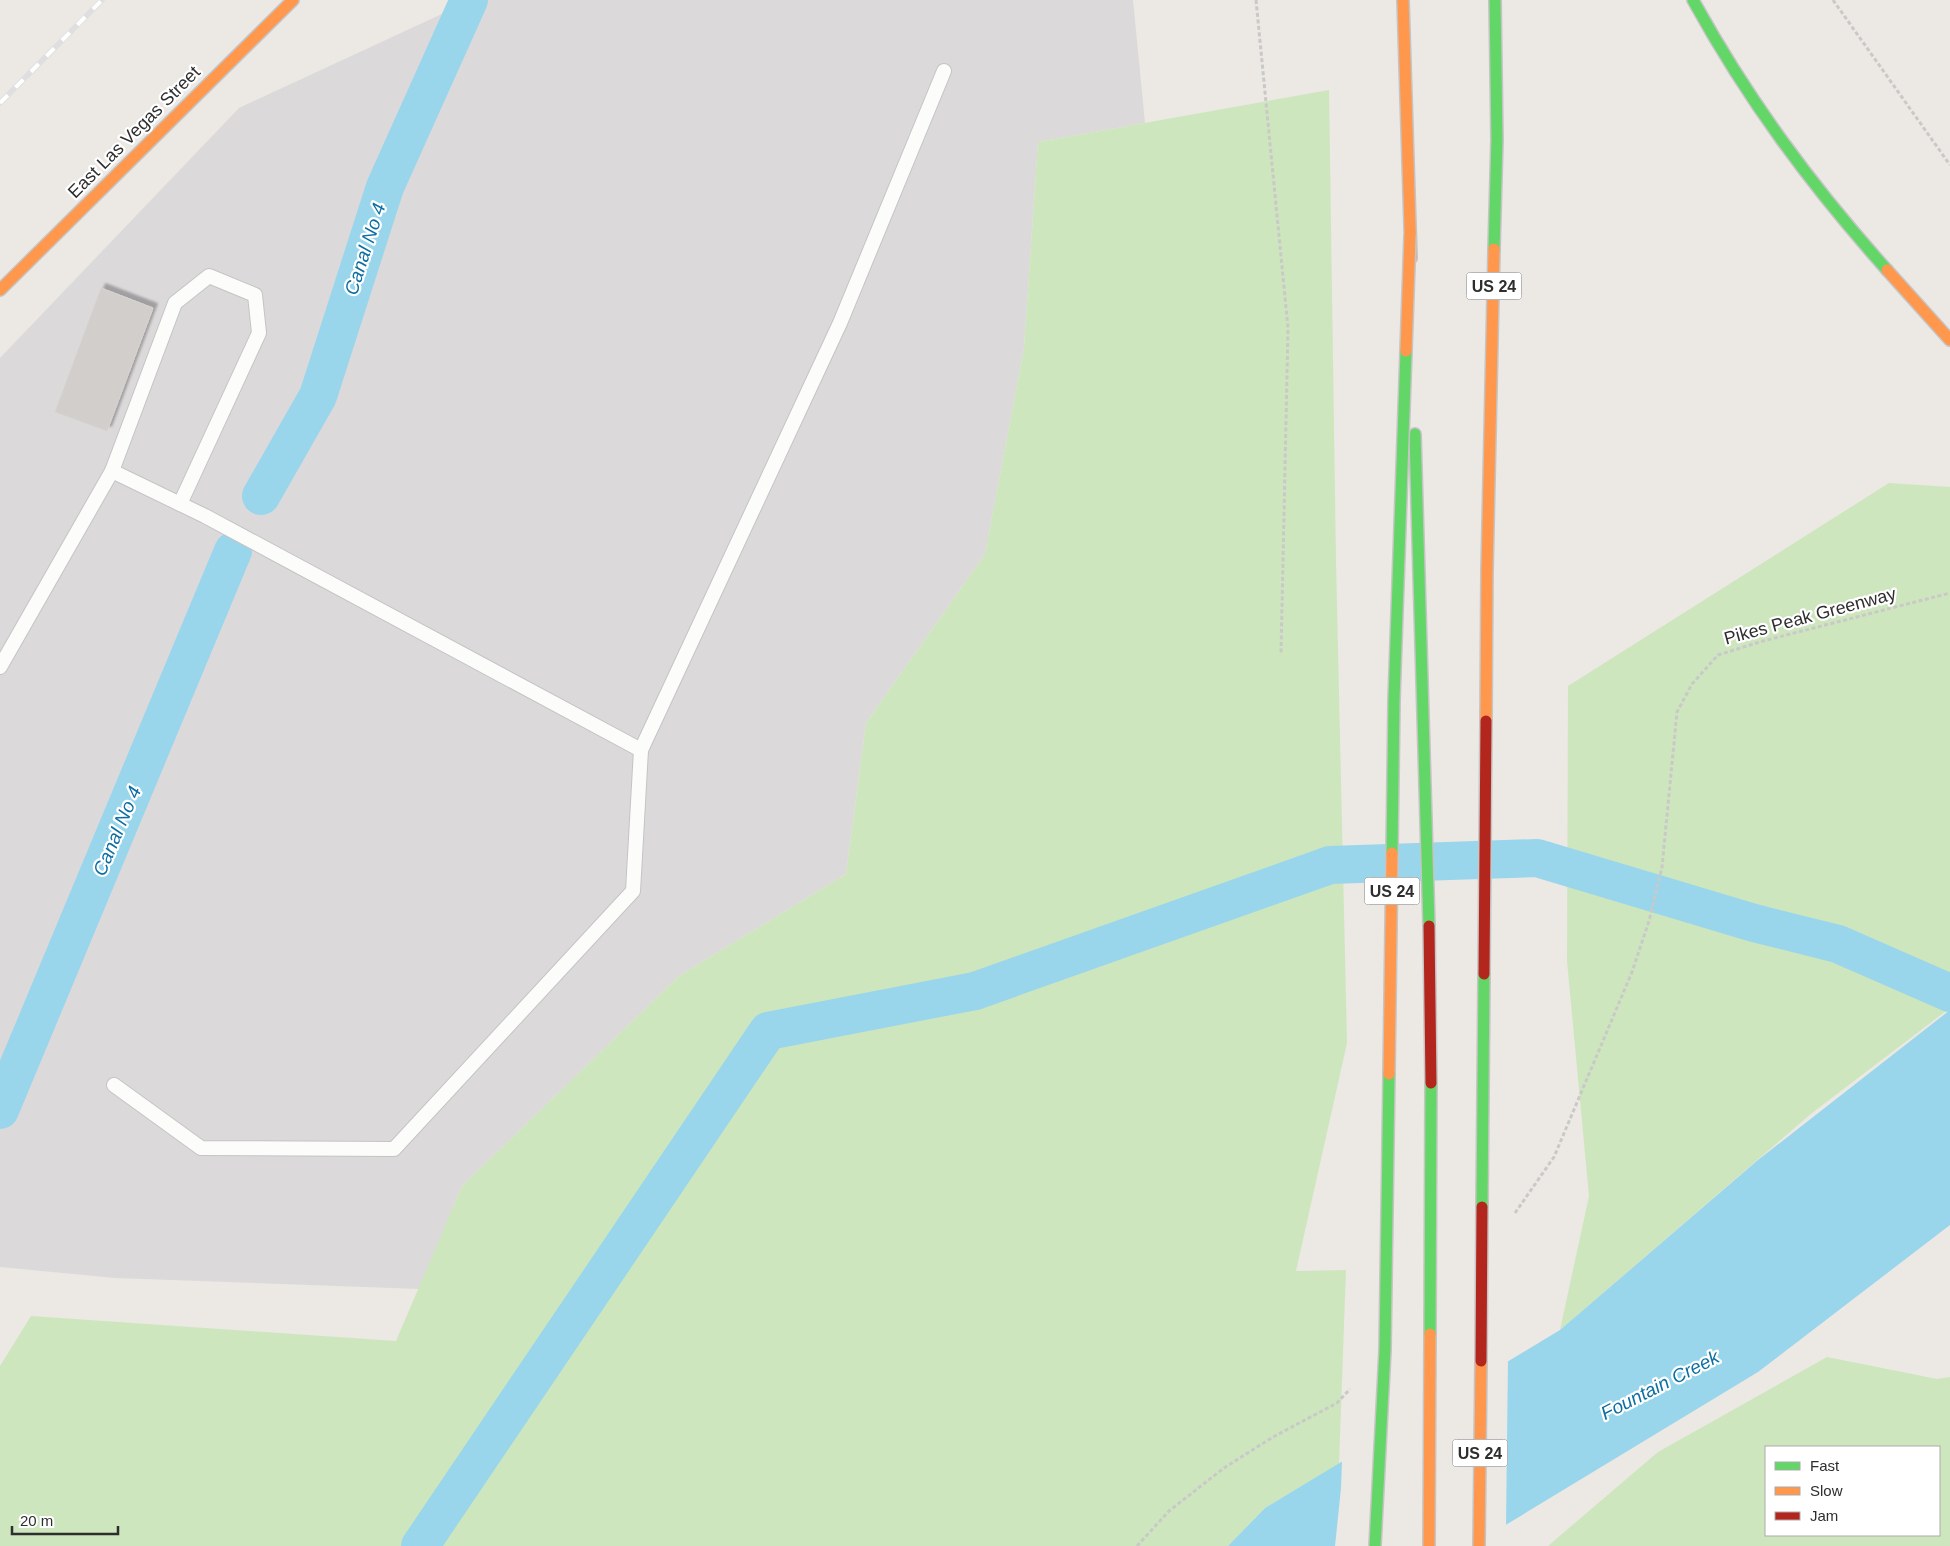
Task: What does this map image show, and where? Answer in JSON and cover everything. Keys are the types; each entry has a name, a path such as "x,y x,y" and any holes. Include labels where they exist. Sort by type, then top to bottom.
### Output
{"main road":[{"name":"East Las Vegas Street","path":"0,290 293,0"},
{"name":"US 24","path":"1375,1546 1385,1350 1393,709 1410,235 1403,0"},
{"name":"US 24","path":"1479,1546 1487,571 1497,140 1496,0"},
{"path":"1693,0 1726,58 1765,118 1818,189 1877,260 1950,340"},
{"path":"1410,235 1429,926 1431,1101 1429,1546"}],"lane":[{"path":"114,1085 200,1148 394,1149 633,891 640,750 840,323 944,71"},
{"path":"0,667 112,471 175,303 209,276 255,295 258,333 180,504"},
{"path":"112,471 180,504 640,750"}],"path":[{"path":"1256,0 1288,328 1281,653"},
{"path":"1833,0 1950,165"},
{"name":"Pikes Peak Greenway","path":"1649,921 1662,866 1677,712 1692,684 1718,655 1763,641 1950,593"}],"shaded area":[{"path":"472,0 1133,0 1145,123 1038,142 1024,348 985,554 866,723 846,874 679,976 462,1186 419,1289 115,1278 0,1267 0,358 239,108"}],"green space":[{"path":"1329,90 1336,562 1347,1043 1296,1271 1346,1270 1339,1464 1265,1508 1228,1546 0,1546 0,1366 31,1316 396,1341 462,1186 679,976 846,874 866,723 985,554 1024,348 1038,142"},
{"path":"1889,483 1950,487 1950,1008 1812,1113 1560,1330 1589,1196 1567,961 1568,686"},
{"path":"1827,1357 1937,1379 1950,1377 1950,1546 1548,1546 1658,1452"}],"water":[{"name":"Fountain Creek","path":"1950,1010 1950,1225 1758,1372 1471,1546 1228,1546 1265,1508 1560,1330 1758,1160"}],"pier":[{"path":"1508,1359 1506,1527 1476,1546 1335,1546 1342,1460"}],"building":[{"path":"101,288 153,308 107,431 55,412"}],"waterway":[{"name":"Canal No 4","path":"261,496 318,396 385,187 469,0"},
{"name":"Canal No 4","path":"0,1110 233,551"},
{"path":"420,1546 768,1031 975,991 1330,865 1537,858 1754,923 1838,944 1950,993"}],"railway":[{"path":"0,103 102,0"}],"traffic: fast":[{"path":"1494,249 1497,140 1495,0"},
{"path":"1693,0 1736,72 1782,141 1832,206 1887,270"},
{"path":"1392,853 1394,700 1406,351"},
{"path":"1415,434 1429,926"},
{"path":"1482,1207 1484,974"},
{"path":"1375,1546 1385,1350 1389,1074"},
{"path":"1430,1334 1431,1083"}],"traffic: slow":[{"path":"0,290 293,0"},
{"path":"1403,0 1411,258"},
{"path":"1406,351 1410,235"},
{"path":"1487,571 1494,249"},
{"path":"1887,270 1950,340"},
{"path":"1486,721 1487,571"},
{"path":"1389,1074 1392,853"},
{"path":"1429,1546 1430,1334"},
{"path":"1479,1546 1481,1361"}],"traffic: jam":[{"path":"1484,974 1486,721"},
{"path":"1429,926 1431,1083"},
{"path":"1481,1361 1482,1207"}]}
